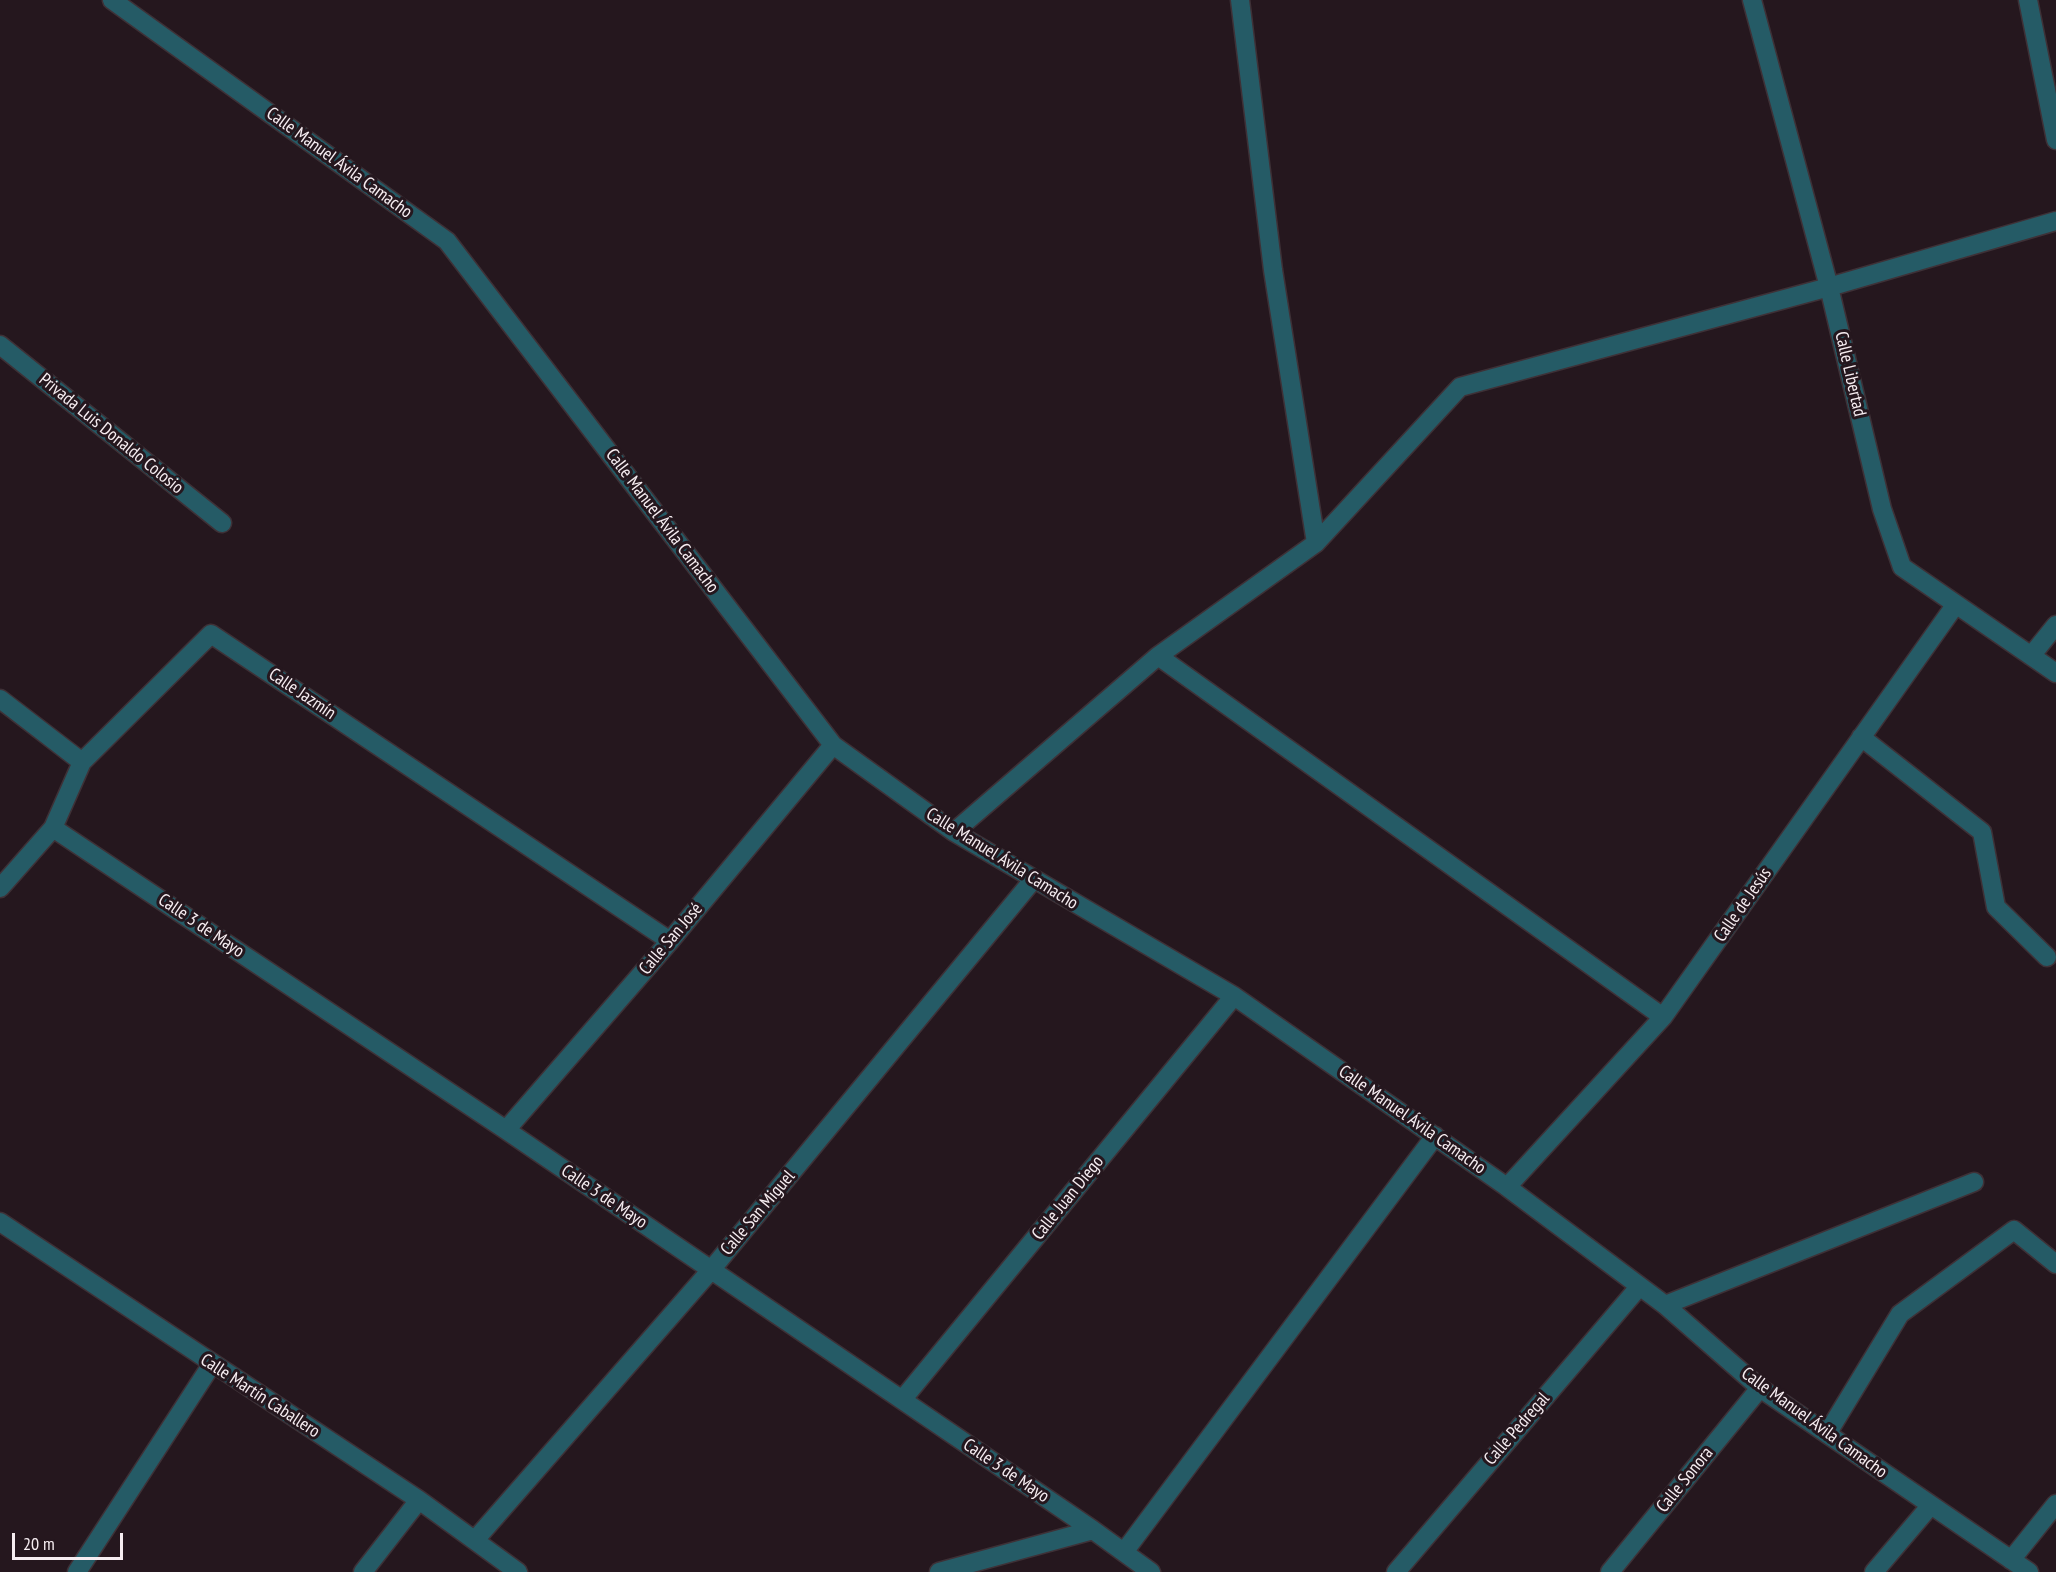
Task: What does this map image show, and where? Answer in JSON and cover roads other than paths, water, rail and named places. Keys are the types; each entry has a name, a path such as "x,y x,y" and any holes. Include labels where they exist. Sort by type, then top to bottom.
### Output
{"street":[{"name":"Calle Manuel Ávila Camacho","path":"112,0 447,241 833,745 954,832 1234,996 1507,1187 1665,1305 1760,1388 2029,1572"},
{"path":"1240,0 1273,270 1316,543"},
{"name":"Calle Libertad","path":"1752,0 1829,287 1882,509 1902,567 2056,673"},
{"path":"2028,0 2056,140"},
{"path":"954,832 1158,656 1316,543 1460,387 1829,287 2056,221"},
{"name":"Privada Luis Donaldo Colosio","path":"0,345 222,523"},
{"name":"Calle de Jesús","path":"1507,1187 1663,1017 1956,604"},
{"path":"2031,656 2056,625"},
{"name":"Calle Jazmín","path":"0,888 53,828 82,762 211,634 670,941"},
{"path":"1158,656 1663,1017"},
{"path":"0,699 82,762"},
{"path":"1862,738 1982,832 1996,908 2046,957"},
{"name":"Calle San José","path":"506,1130 670,941 833,745"},
{"name":"Calle 3 de Mayo","path":"53,828 506,1130 1093,1530 1151,1572"},
{"name":"Calle San Miguel","path":"475,1540 711,1270 1033,880"},
{"name":"Calle Juan Diego","path":"902,1400 1234,996"},
{"path":"1124,1552 1435,1136"},
{"path":"1665,1305 1974,1182"},
{"name":"Calle Martín Caballero","path":"0,1222 419,1500 518,1572"},
{"path":"1827,1434 1900,1314 2014,1230 2056,1264"},
{"name":"Calle Pedregal","path":"1396,1572 1639,1287"},
{"path":"77,1572 212,1364"},
{"name":"Calle Sonora","path":"1610,1572 1760,1388"},
{"path":"363,1572 419,1500"},
{"path":"2011,1560 2056,1504"},
{"path":"1874,1572 1931,1505"},
{"path":"939,1572 1093,1530"}]}
